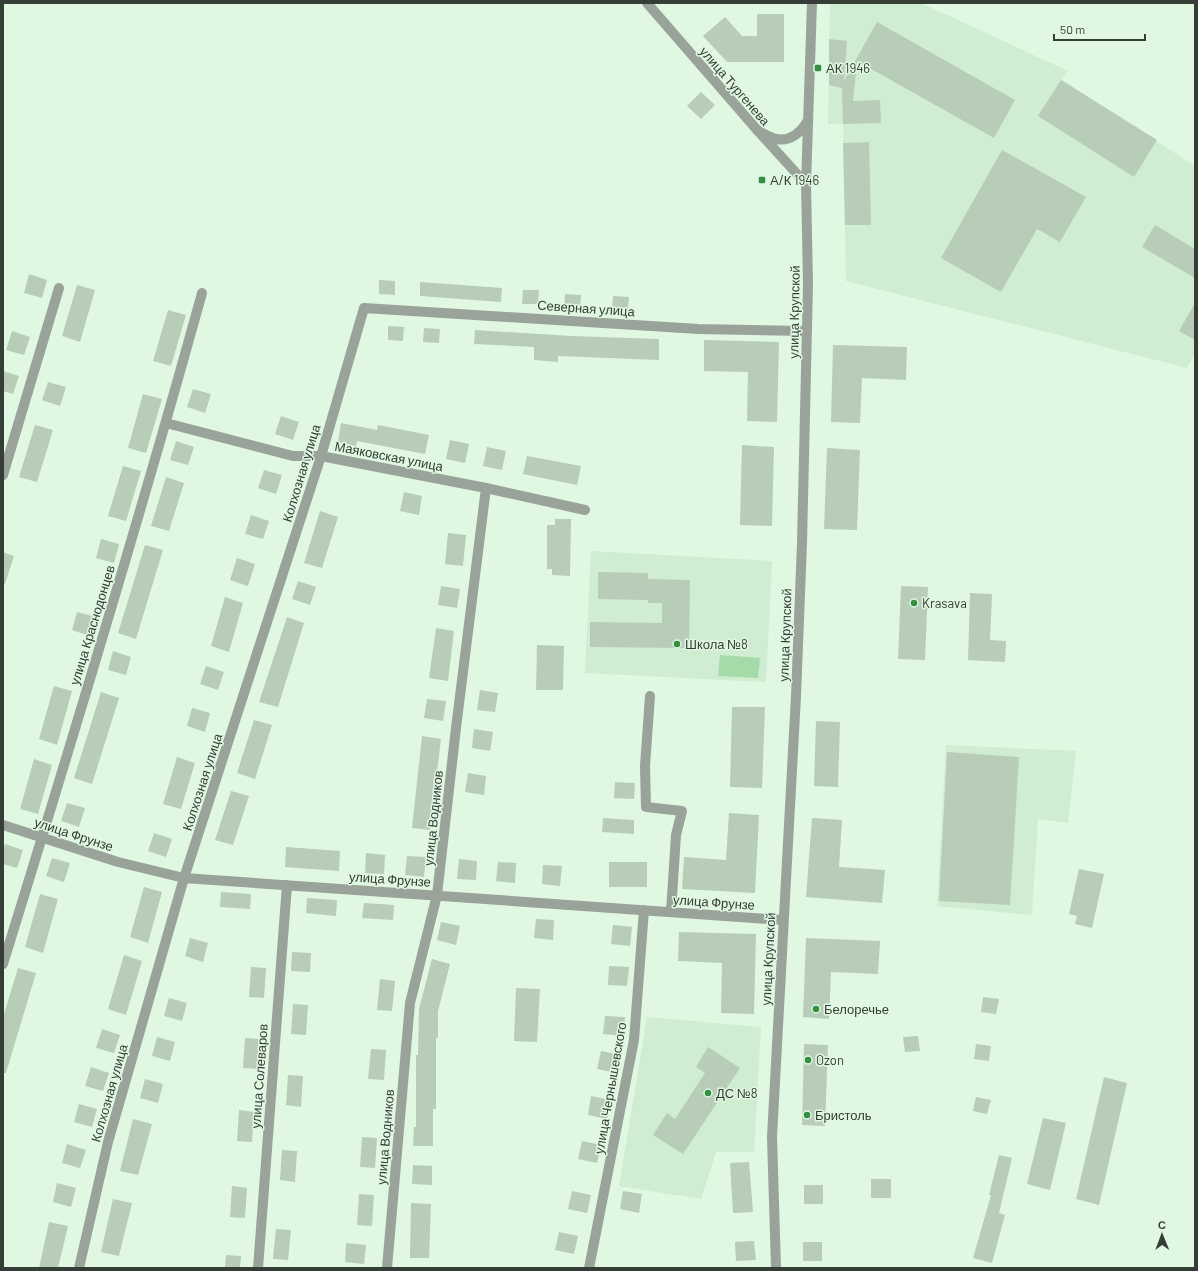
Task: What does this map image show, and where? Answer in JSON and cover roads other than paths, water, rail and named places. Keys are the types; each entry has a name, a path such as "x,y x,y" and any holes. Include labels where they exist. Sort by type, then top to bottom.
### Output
{"street":[{"name":"улица Тургенева","path":"647,3 806,184"},
{"name":"улица Крупской","path":"776,1268 772,1137 796,696 802,543 807,331 806,184 812,3"},
{"path":"758,131 777,139 792,137 805,127 808,120"},
{"path":"3,475 59,288"},
{"name":"улица Краснодонцев","path":"3,964 166,423 202,293"},
{"name":"Северная улица","path":"364,308 698,329 807,331"},
{"name":"Колхозная улица","path":"79,1268 108,1142 184,878 321,456 364,308"},
{"name":"Маяковская улица","path":"166,423 294,456 321,456 486,488 585,510"},
{"name":"улица Водников","path":"387,1268 410,1003 437,896 486,488"},
{"path":"650,696 645,766 646,807 682,811 676,835 671,912"},
{"name":"улица Фрунзе","path":"3,825 118,862 184,878 783,920"},
{"name":"улица Солеваров","path":"258,1268 287,885"},
{"name":"улица Чернышевского","path":"589,1268 634,1040 644,910"}],"place":[{"name":"АК 1946","path":"818,68"},
{"name":"А/К 1946","path":"762,180"},
{"name":"Krasava","path":"914,603"},
{"name":"Школа №8","path":"677,644"},
{"name":"Белоречье","path":"816,1009"},
{"name":"Ozon","path":"808,1060"},
{"name":"ДС №8","path":"708,1093"},
{"name":"Бристоль","path":"807,1115"}]}
